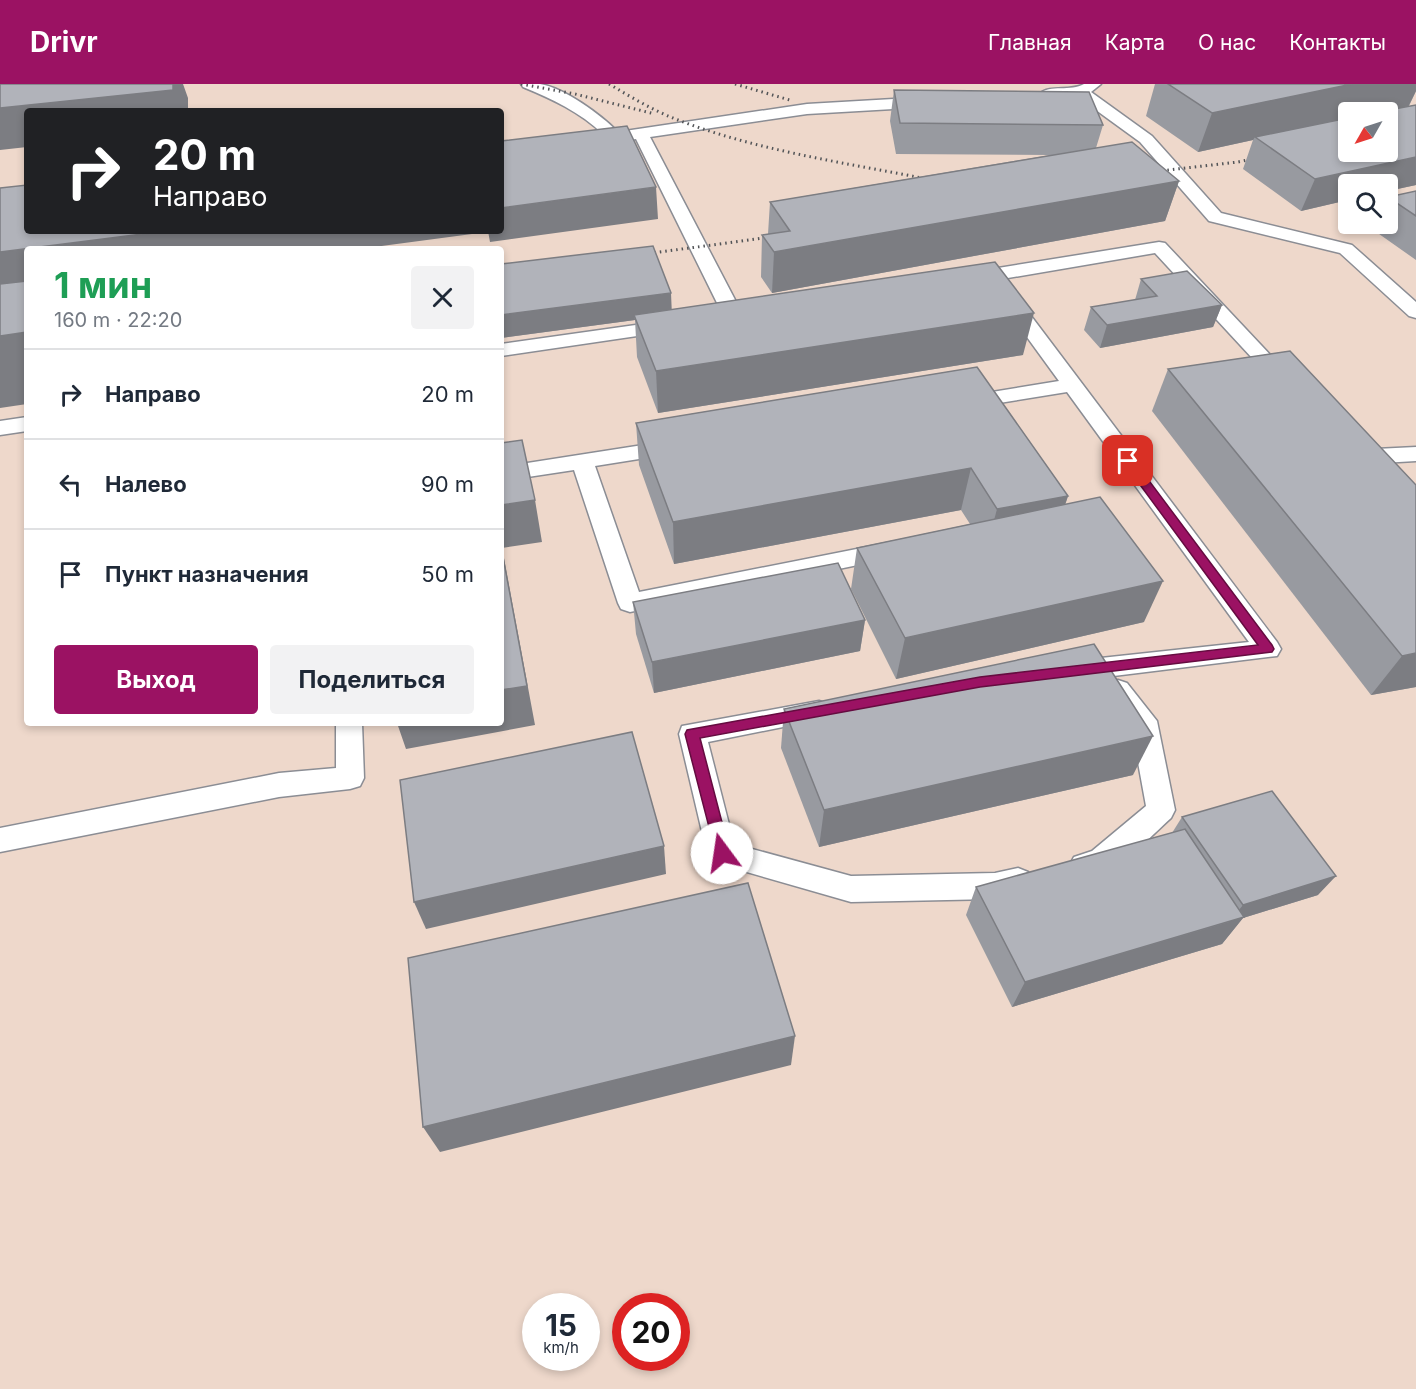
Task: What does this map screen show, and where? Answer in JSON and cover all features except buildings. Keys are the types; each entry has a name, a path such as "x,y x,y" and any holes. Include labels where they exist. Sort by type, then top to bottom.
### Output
{"lane":[{"path":"528,84 554,94 603,125 615,138"},
{"path":"1035,95 1088,88 1146,139 1215,217 1346,249 1416,312"},
{"path":"581,143 807,109 942,101"},
{"path":"641,134 734,317"},
{"path":"944,283 1159,247 1298,395"},
{"path":"990,275 1268,649 1045,674"},
{"path":"711,320 757,314"},
{"path":"504,350 688,323"},
{"path":"945,405 1072,386"},
{"path":"0,428 24,424"},
{"path":"1338,439 1370,474"},
{"path":"504,474 691,444"},
{"path":"1355,457 1416,454"},
{"path":"582,462 630,603 915,546"},
{"path":"842,707 692,734 722,853 851,889 995,886 1100,862 1161,810 1144,721 1099,668"},
{"path":"0,840 279,786 350,778 349,726"}],"shaded area":[{"path":"0,84 1416,84 1416,1389 0,1389"}],"railway":[{"path":"521,84 575,94 655,114"},
{"path":"609,84 669,116 738,139 829,161 922,178 935,178"},
{"path":"735,84 793,101"},
{"path":"1151,172 1238,162 1261,157"},
{"path":"638,255 778,236"}],"route":[{"path":"722,853 692,734 980,682 1268,649 1128,461"}]}
